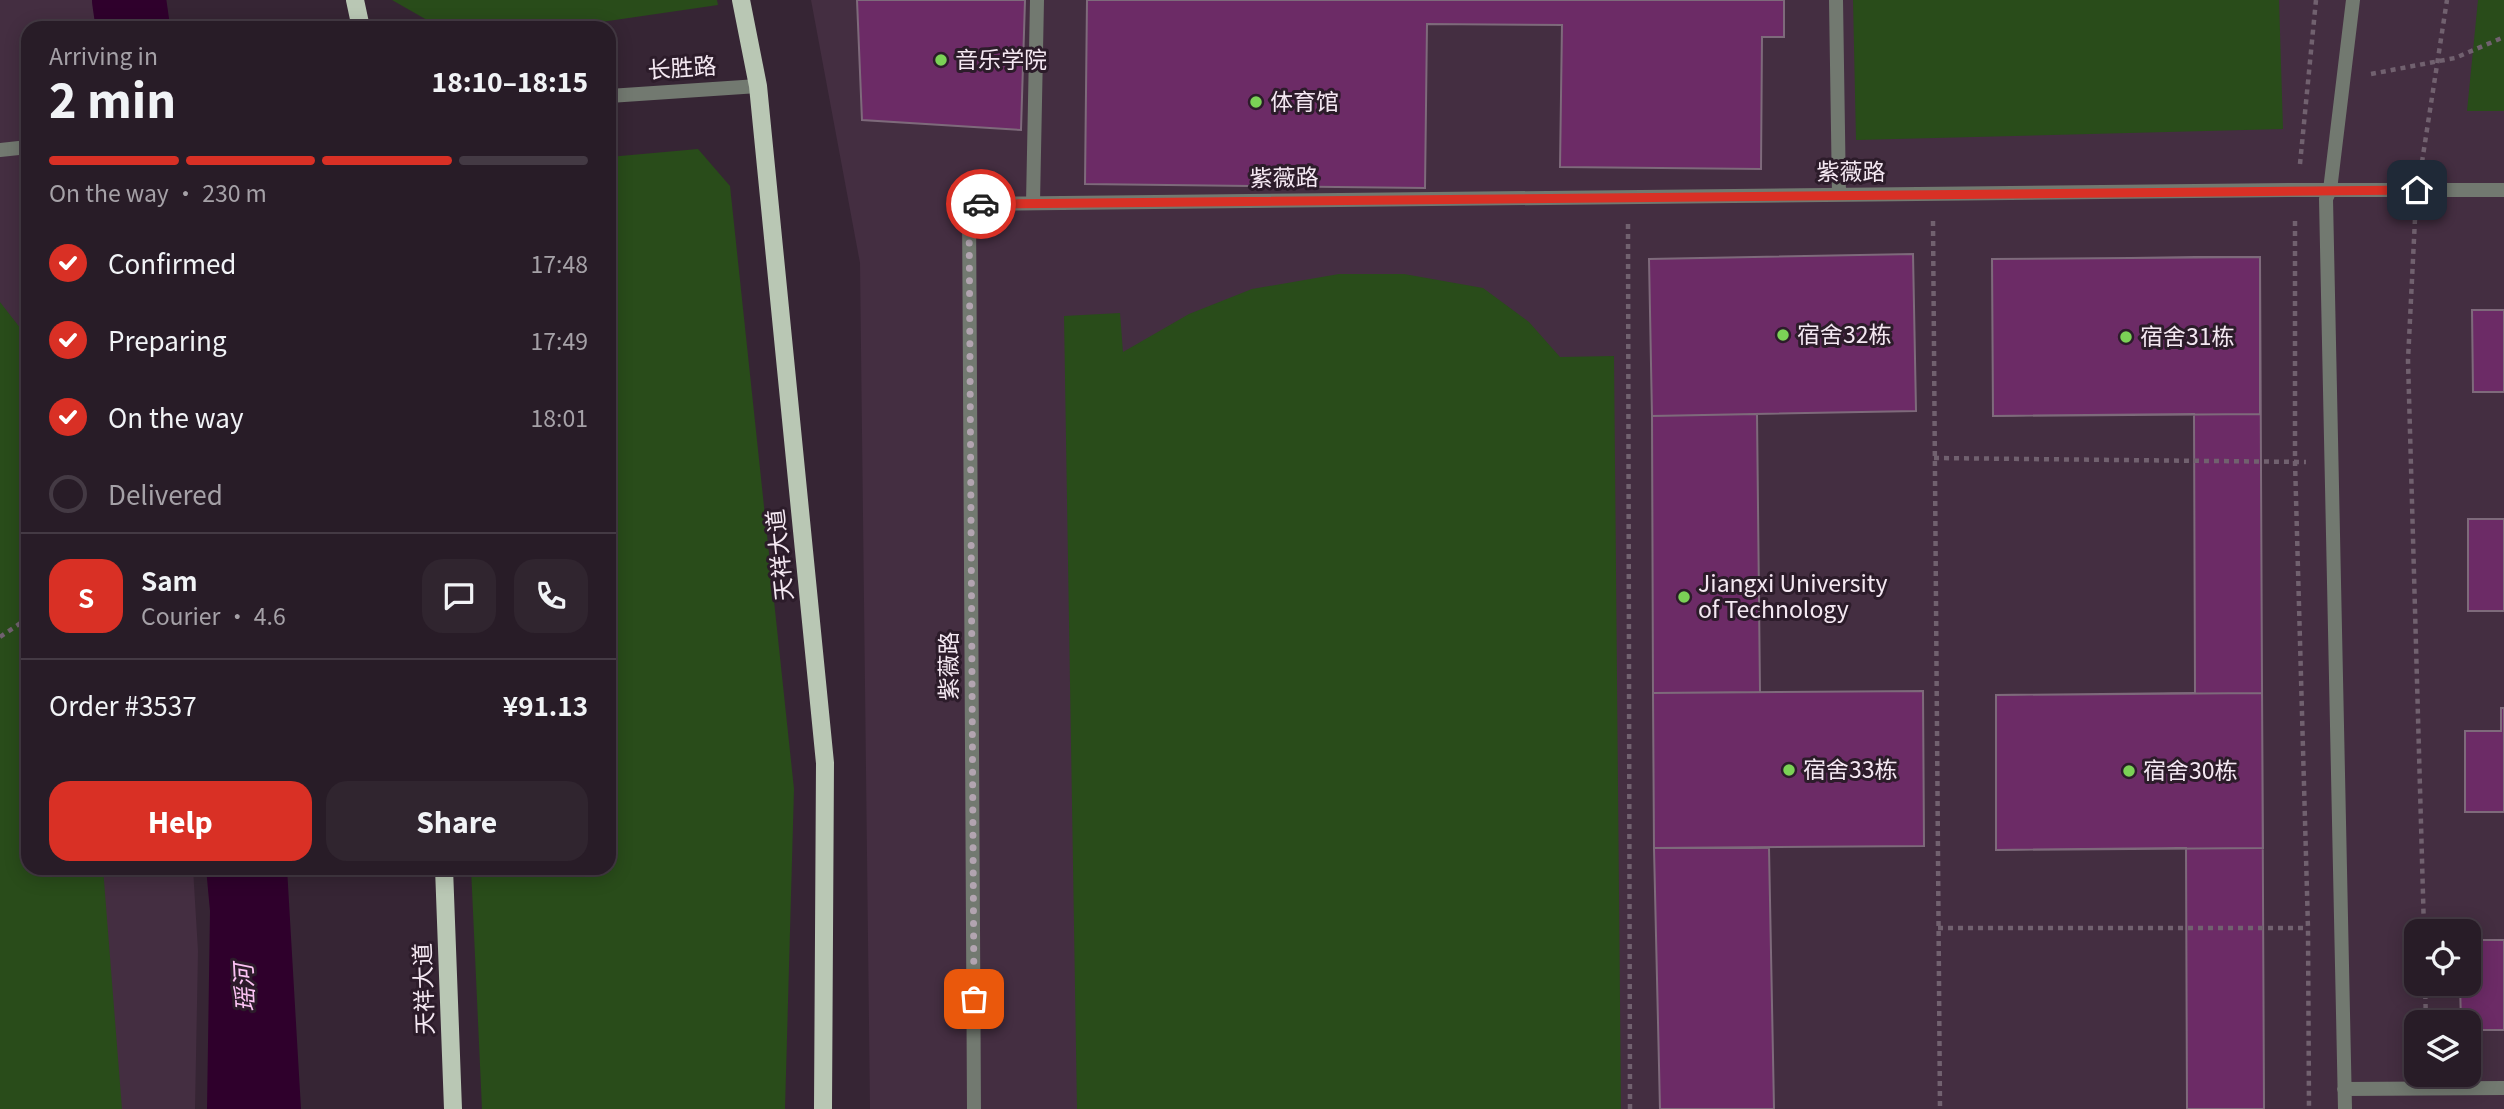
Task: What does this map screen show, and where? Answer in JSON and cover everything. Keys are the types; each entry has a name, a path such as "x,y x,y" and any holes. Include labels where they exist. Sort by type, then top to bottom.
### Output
{"main road":[{"path":"355,0 359,21"},
{"name":"天祥大道","path":"741,0 758,86 825,762 823,1109"},
{"name":"天祥大道","path":"444,875 453,1109"}],"street":[{"path":"1033,203 1037,0"},
{"path":"1836,0 1839,195"},
{"path":"2345,1109 2326,199 2330,190 2353,0"},
{"name":"长胜路","path":"616,96 758,86"},
{"path":"0,150 21,148"},
{"name":"紫薇路","path":"974,1109 969,204 2504,190"},
{"path":"2344,1089 2504,1088"}],"path":[{"path":"2309,1109 2308,928 2295,462 2295,190 2303,146 2316,0"},
{"path":"2424,919 2408,360 2417,190 2447,0"},
{"path":"2344,79 2455,58 2504,37"},
{"path":"1933,194 1940,1109"},
{"path":"1628,197 1630,1109"},
{"path":"1934,458 2331,463"},
{"path":"0,637 21,623"},
{"path":"1938,928 2341,928"}],"shaded area":[{"path":"0,0 95,0 99,21 21,21 21,875 193,875 198,951 195,1109 0,1109"},
{"name":"Jiangxi University of Technology","path":"811,0 2504,0 2504,1109 870,1109 860,263"}],"green space":[{"path":"392,0 717,0 718,5 608,21 429,21"},
{"path":"1853,0 2279,0 2283,129 1856,140"},
{"path":"2478,0 2504,0 2504,111 2467,111"},
{"path":"698,149 730,186 794,789 785,1109 482,1109 471,875 616,875 616,156"},
{"path":"1339,274 1404,274 1483,288 1529,322 1560,357 1614,356 1621,1109 1077,1109 1064,316 1120,313 1123,352 1189,314 1252,289"},
{"path":"0,302 21,329 21,875 104,875 122,1109 0,1109"}],"water":[{"path":"207,875 287,875 301,1109 207,1109 210,911"}],"building":[{"name":"音乐学院","path":"857,0 1025,0 1021,130 862,120"},
{"name":"体育馆","path":"1087,0 1784,0 1784,37 1762,37 1761,169 1560,167 1562,25 1427,24 1425,188 1085,184"},
{"name":"宿舍32栋","path":"1913,254 1916,411 1652,416 1649,259"},
{"name":"宿舍31栋","path":"2260,257 2260,414 1993,416 1992,259"},
{"path":"2260,257 2264,1109 2187,1109 2186,848 1996,850 1996,695 2195,693 2194,414 1993,416 1992,259"},
{"path":"2472,310 2504,310 2504,392 2473,392"},
{"path":"1757,414 1760,692 1653,693 1652,416"},
{"path":"2468,519 2504,519 2504,611 2468,611"},
{"name":"宿舍33栋","path":"1923,691 1924,846 1654,848 1653,693"},
{"name":"宿舍30栋","path":"2262,693 2263,848 1996,850 1996,695"},
{"path":"2501,708 2504,708 2504,812 2465,812 2465,731 2501,731"},
{"path":"1654,848 1769,848 1774,1109 1660,1109"},
{"path":"2481,940 2504,940 2504,1030 2481,1030 2481,1010 2461,1010 2460,996 2481,996"}],"waterway":[{"name":"瑶河","path":"129,0 132,21"}],"way so far":[{"path":"974,999 969,204 981,204"}],"place":[{"name":"音乐学院","path":"941,60"},
{"name":"体育馆","path":"1256,102"},
{"name":"宿舍32栋","path":"1783,335"},
{"name":"宿舍31栋","path":"2126,337"},
{"name":"Jiangxi University of Technology","path":"1684,597"},
{"name":"宿舍33栋","path":"1789,770"},
{"name":"宿舍30栋","path":"2129,771"}],"route":[{"path":"981,204 2417,190"}]}
